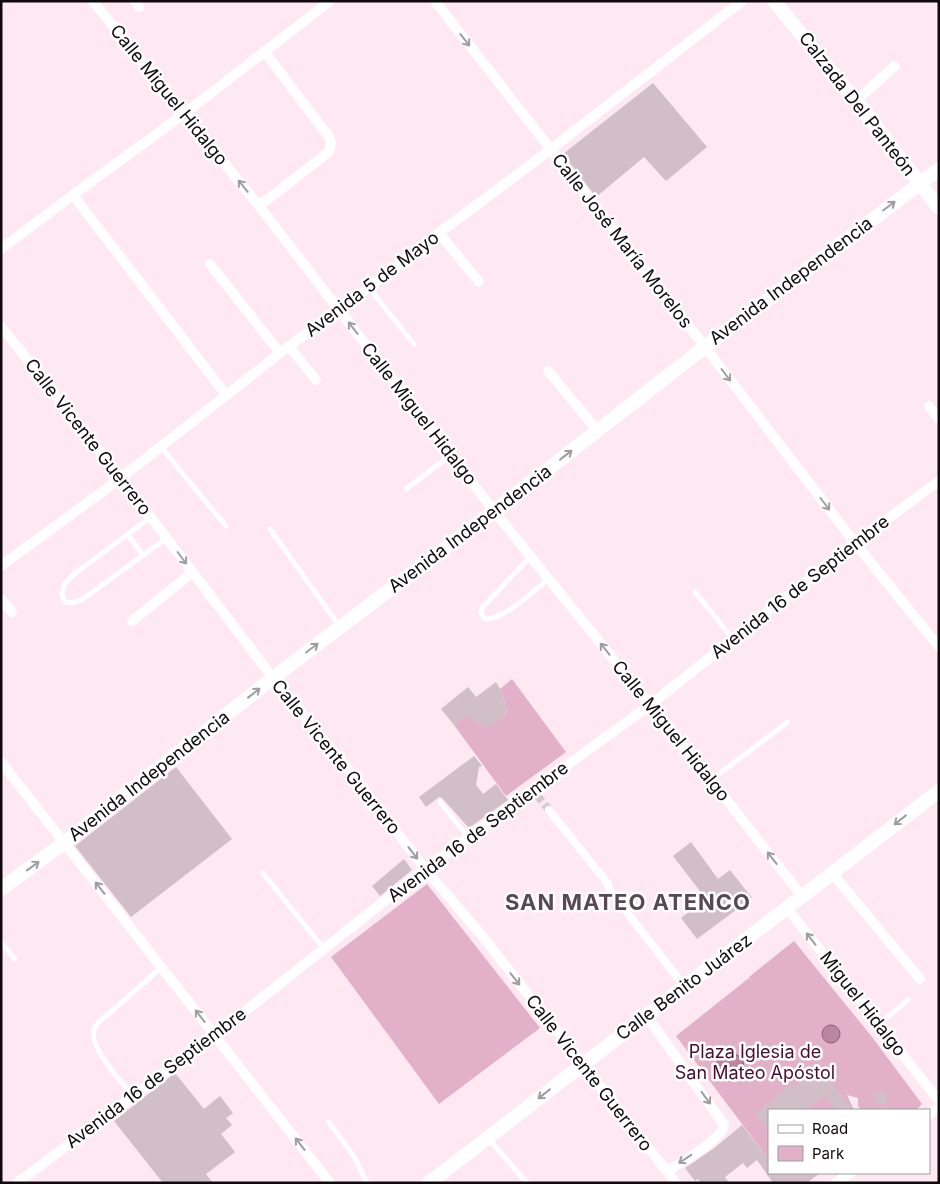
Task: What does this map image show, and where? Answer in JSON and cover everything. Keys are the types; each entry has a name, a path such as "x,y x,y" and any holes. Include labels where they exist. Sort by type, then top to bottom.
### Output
{"main road":[{"name":"Calzada Del Panteón","path":"774,1 856,101 939,208"},
{"name":"Avenida Independencia","path":"1,889 64,843 273,678 494,511 939,169"},
{"name":"Calle Benito Juárez","path":"428,1183 939,791"}],"street":[{"name":"Calle Miguel Hidalgo","path":"93,1 259,206 530,557 711,780 802,896"},
{"path":"1,249 184,114 330,1"},
{"name":"Calle José María Morelos","path":"435,1 855,543 939,646"},
{"name":"Avenida 5 de Mayo","path":"1,566 121,478 280,352 339,311 742,1"},
{"path":"259,206 329,152 331,144 329,137 264,51"},
{"path":"856,101 896,66"},
{"path":"72,195 226,395"},
{"path":"439,233 479,282"},
{"path":"210,264 280,352"},
{"name":"Calle Vicente Guerrero","path":"1,326 121,478 273,678 353,775 425,869 479,932 676,1183"},
{"path":"289,346 316,380"},
{"path":"548,371 597,430"},
{"path":"929,406 939,418"},
{"name":"Avenida 16 de Septiembre","path":"17,1183 215,1035 425,869 535,793 855,543 939,481"},
{"path":"132,621 193,572"},
{"path":"1,599 12,612"},
{"path":"1,762 330,1183"},
{"path":"549,810 608,884 609,889 684,986"},
{"path":"832,873 920,979"},
{"name":"Miguel Hidalgo","path":"787,908 939,1101"},
{"path":"646,1016 724,1125 724,1130 714,1139 668,1171"},
{"path":"836,1183 850,1174"}],"lane":[{"path":"368,288 414,344"},
{"path":"161,446 226,526"},
{"path":"406,488 451,455"},
{"path":"151,517 73,575 64,585 62,595 65,602 73,603 84,599 166,538"},
{"path":"270,529 340,627"},
{"path":"128,535 143,555"},
{"path":"530,557 483,607 481,613 484,619 492,619 503,614 548,579"},
{"path":"695,592 733,639"},
{"path":"711,780 788,722"},
{"path":"440,802 468,838"},
{"path":"263,873 324,949"},
{"path":"1,942 15,959"},
{"path":"133,1096 102,1056 94,1041 93,1030 98,1023 162,967"},
{"path":"878,1024 908,1000"},
{"path":"329,1122 355,1158 367,1183"},
{"path":"488,1138 527,1183"}],"green space":[{"path":"512,679 566,752 506,796 454,725 467,715 478,723 493,725 504,716 508,708 505,706 500,689"},
{"path":"427,884 540,1028 439,1104 331,957"},
{"name":"Plaza Iglesia de San Mateo Apóstol","path":"794,941 872,1037 922,1104 917,1109 860,1109 858,1106 858,1098 847,1095 854,1109 768,1109 768,1159 676,1036 749,978 753,983 749,977"}],"shaded area":[{"path":"827,1025 835,1025 840,1030 838,1041 827,1043 822,1038 822,1030"},
{"path":"730,1053 740,1057 744,1067 740,1077 730,1081 720,1077 716,1067 720,1057"}],"building":[{"path":"653,83 707,147 666,181 644,157 596,197 563,154"},
{"path":"496,682 503,694 505,706 508,707 504,716 493,726 482,728 482,725 467,716 454,725 441,709 468,687 476,697"},
{"path":"474,756 482,766 479,767 476,785 483,794 496,784 508,800 469,828 442,798 439,797 426,807 419,797"},
{"path":"176,767 232,839 131,917 75,846"},
{"path":"691,842 718,879 730,870 752,898 697,939 681,918 706,899 673,856"},
{"path":"404,859 412,870 380,896 372,886"},
{"path":"820,1068 852,1109 835,1109 825,1096 806,1109 768,1109 768,1130 755,1114 792,1084 794,1087"},
{"path":"175,1073 204,1109 220,1096 233,1113 226,1118 232,1125 221,1134 235,1152 206,1174 213,1183 163,1183 114,1121"},
{"path":"878,1091 884,1091 888,1098 884,1105 878,1105 874,1101 874,1095"},
{"path":"742,1125 768,1159 768,1174 819,1174 807,1183 773,1183 757,1160 747,1168 743,1163 725,1177 729,1183 701,1183 698,1179 695,1181 685,1168 713,1149"}],"tunnel":[{"path":"537,795 549,810"}],"district":[{"name":"SAN MATEO ATENCO","path":"628,902"}]}
